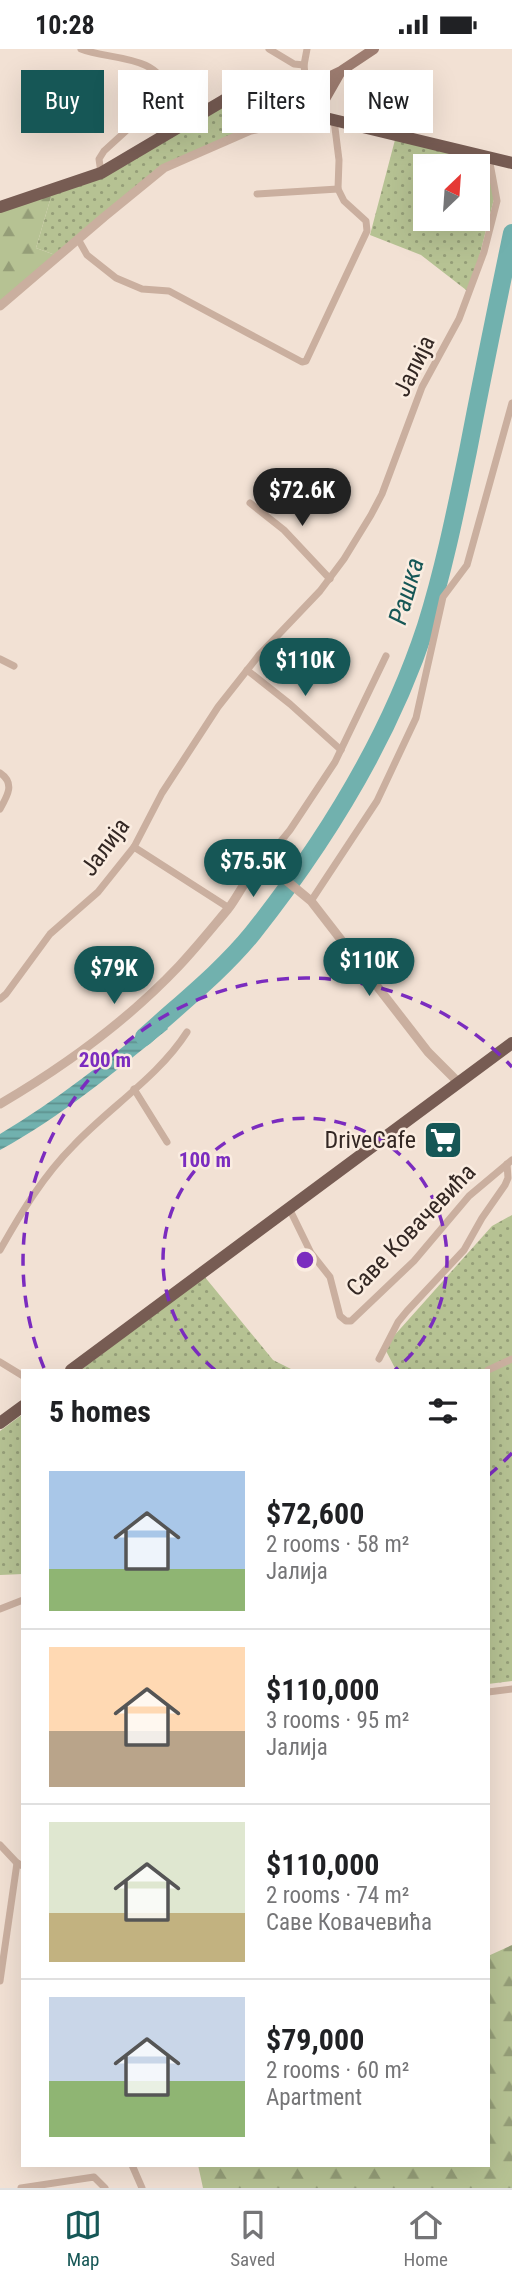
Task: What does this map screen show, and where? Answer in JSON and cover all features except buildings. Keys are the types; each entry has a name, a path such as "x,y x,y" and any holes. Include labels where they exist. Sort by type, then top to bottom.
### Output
{"main road":[{"path":"330,76 374,49"},
{"path":"330,90 341,71"},
{"path":"0,207 101,173 222,101"},
{"path":"330,108 344,119"},
{"path":"330,118 344,121"},
{"path":"390,133 473,154"},
{"path":"490,158 512,163"},
{"path":"72,1369 512,1043"},
{"path":"0,1423 21,1407"}],"street":[{"path":"81,49 147,66 158,74 167,90 161,99 104,151 99,159 101,173"},
{"path":"269,49 294,64 304,65"},
{"path":"304,70 307,49"},
{"path":"78,239 87,255 117,278 142,289 169,291 302,362 309,356 367,231 366,221 344,201 338,189 339,160 334,119"},
{"path":"0,306 157,173 209,147 246,133"},
{"name":"Јалија","path":"490,163 496,191 496,211 490,230"},
{"path":"257,194 338,189"},
{"name":"Јалија","path":"0,999 50,934 93,896 134,847 183,758 218,707 247,670 330,579 350,550 378,503 422,387 456,326 470,293 490,231"},
{"path":"311,901 377,801 416,718 443,597 467,565 512,403"},
{"path":"250,503 284,530 330,579"},
{"path":"0,1104 79,1053 137,1006 179,966 229,908 298,818 341,750 386,656"},
{"path":"0,659 14,666"},
{"path":"247,670 341,750"},
{"path":"0,773 8,779 10,786 0,809"},
{"path":"134,847 229,908"},
{"path":"264,862 311,901 428,1052 459,1083"},
{"path":"0,1250 34,1192 72,1147 167,1058 187,1031"},
{"path":"134,1089 167,1142"},
{"name":"Саве Ковачевића","path":"289,1208 311,1253 330,1277 340,1316 351,1321 414,1261 468,1196 510,1162"},
{"name":"Саве Ковачевића","path":"379,1359 398,1322 464,1250 505,1185 510,1162"},
{"path":"490,1369 512,1359"},
{"path":"0,1362 21,1375"},
{"path":"14,1603 21,1595"},
{"path":"0,1609 21,1601"},
{"path":"490,1692 512,1689"},
{"path":"0,1846 20,1865 0,1981"},
{"path":"133,2167 142,2188"},
{"path":"21,2188 94,2177 105,2188"}],"green space":[{"path":"222,101 222,133 237,133 175,163 58,256 36,248 53,190 72,184 164,133 208,133 208,109"},
{"path":"396,136 472,154 413,154 413,231 486,231 470,293 421,255 370,235"},
{"path":"490,163 496,191 490,215"},
{"path":"53,190 36,248 58,256 0,306 0,207"},
{"path":"512,1215 512,1681 490,1684 490,1369 395,1369 384,1347 492,1226"},
{"path":"204,1276 273,1360 291,1369 82,1369"},
{"path":"21,1415 21,1574 0,1575 0,1431"},
{"path":"512,1945 512,2188 203,2188 198,2167 490,2167 490,1955"}],"water":[{"path":"159,1018 168,1029 66,1109 0,1150 0,1134 62,1093"}],"waterway":[{"name":"Рашка","path":"144,1037 227,961 279,899 352,788 393,709 426,626 444,561 512,233"}],"place":[{"name":"DriveCafe","path":"443,1140"}]}
